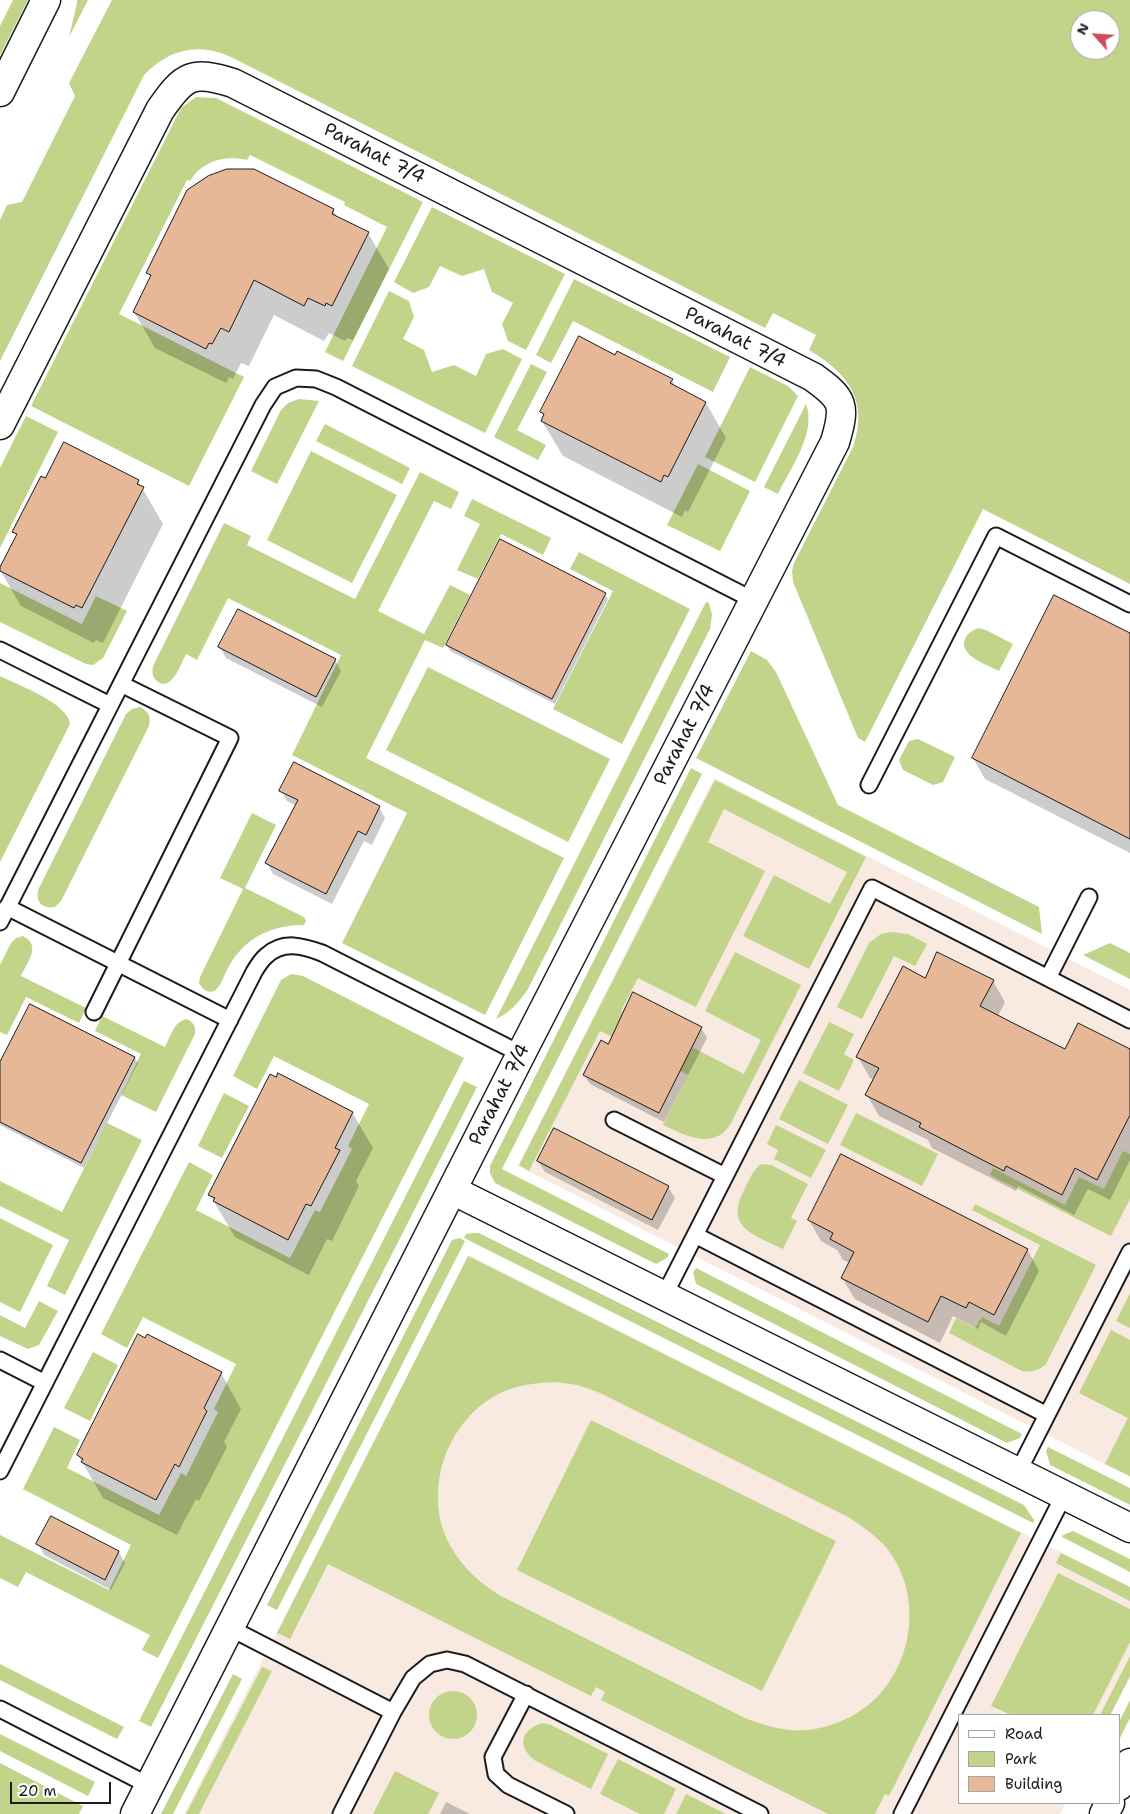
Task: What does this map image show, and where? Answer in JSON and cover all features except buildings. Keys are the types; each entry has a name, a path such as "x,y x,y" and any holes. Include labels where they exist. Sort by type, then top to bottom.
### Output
{"street":[{"path":"0,92 46,0"},
{"name":"Parahat 7/4","path":"0,426 160,110 174,89 192,76 212,76 233,83 805,373 828,388 840,402 842,421 835,442 755,600 521,1054 135,1814"},
{"path":"452,1190 1130,1528"},
{"path":"1120,1784 1130,1763"}],"lane":[{"path":"0,922 263,405 275,387 296,378 316,379 336,387 755,600"},
{"path":"869,785 996,536 1130,604"},
{"path":"0,650 110,705"},
{"path":"94,1012 230,738 121,684"},
{"path":"664,1296 872,888 1130,1020"},
{"path":"1048,978 1089,897"},
{"path":"7,907 230,1020"},
{"path":"0,1471 254,972 266,955 284,946 301,945 322,953 521,1054"},
{"path":"614,1120 725,1176"},
{"path":"695,1235 1047,1415"},
{"path":"1018,1472 1130,1252"},
{"path":"0,1360 45,1383"},
{"path":"902,1814 1064,1495"},
{"path":"230,1628 393,1712"},
{"path":"341,1814 393,1712 414,1678 430,1664 447,1660 465,1664 526,1694 760,1814"},
{"path":"526,1694 493,1757 496,1774 508,1785 566,1814"},
{"path":"0,1709 150,1786"}],"shaded area":[{"path":"714,778 1130,990 1130,1477 518,1166"},
{"path":"469,1255 1130,1587 1130,1678 1112,1714 958,1714 958,1804 1065,1804 1060,1814 184,1814"}],"green space":[{"path":"13,0 28,0 0,55 0,26"},
{"path":"77,0 88,0 69,37 77,3"},
{"path":"112,0 1130,0 1130,584 983,509 865,742 858,738 793,582 792,571 794,563 853,447 857,431 858,416 852,390 835,368 809,350 816,335 773,313 765,328 219,52 196,49 174,54 163,59 144,75 0,361 0,220 7,205 22,202 75,96 69,83"},
{"path":"196,97 216,98 423,202 343,361 325,352 387,227 344,205 345,202 250,155 247,160 230,158 215,161 201,169 190,181 187,180 119,314 244,377 189,486 31,406 181,108"},
{"path":"432,207 565,274 526,350 508,341 502,324 513,303 492,292 484,269 462,276 440,266 429,287 413,293 394,282"},
{"path":"574,279 730,357 713,392 573,321 551,363 536,355"},
{"path":"389,291 409,301 414,317 403,339 424,350 432,372 454,365 476,376 486,354 503,349 522,359 485,433 352,366"},
{"path":"531,364 547,372 517,430 546,445 538,460 494,437"},
{"path":"750,367 788,386 798,396 755,482 705,457"},
{"path":"299,399 319,401 277,484 251,471 281,410 288,403"},
{"path":"806,404 808,426 805,438 801,450 778,494 764,487"},
{"path":"26,416 58,432 0,548 0,468"},
{"path":"325,424 410,468 402,484 316,441"},
{"path":"311,451 397,495 352,583 267,540"},
{"path":"698,464 750,491 720,551 667,525"},
{"path":"420,472 459,492 451,509 434,501 378,611 424,634 450,585 470,595 443,648 425,640 366,758 564,858 485,1015 342,943 407,813 292,755 341,655 228,598 197,660 186,654 175,676 167,683 162,684 157,681 154,678 153,672 153,666 224,523 251,536 247,545 355,599"},
{"path":"472,499 551,538 543,555 501,534 478,579 457,570 480,524 464,516"},
{"path":"579,552 690,609 622,744 553,709 613,591 570,569"},
{"path":"0,583 82,624 96,596 127,611 103,658 93,665 86,664 0,622"},
{"path":"706,602 709,603 712,615 710,629 528,989 514,1006 496,1019"},
{"path":"978,628 986,630 1013,644 999,671 971,656 964,647 966,637"},
{"path":"751,651 767,660 776,672 838,805 1039,907 1042,934 696,758"},
{"path":"428,667 610,759 568,842 386,750"},
{"path":"0,676 52,702 67,716 70,724 0,862"},
{"path":"140,707 149,715 149,726 61,901 55,907 43,906 39,902 38,890 126,714 132,709"},
{"path":"918,739 955,757 943,782 933,785 903,770 899,760 909,741"},
{"path":"691,768 702,774 502,1169 669,1254 667,1258 656,1264 495,1183 490,1173 490,1166"},
{"path":"715,780 866,857 809,969 743,936 774,875 830,904 847,872 724,809 708,842 765,871 696,1007 638,978 621,1011 679,1041 690,1021 702,1028 692,1047 744,1074 761,1040 705,1011 735,952 801,985 731,1123 724,1132 717,1137 709,1139 690,1137 663,1125 688,1075 600,1031 529,1171 519,1165"},
{"path":"252,813 276,825 245,888 304,917 306,921 304,925 280,928 260,935 250,941 228,968 219,987 209,992 203,989 199,983 200,977 243,889 220,878"},
{"path":"891,932 908,934 927,944 915,966 894,956 862,1019 837,1007 869,943 881,934"},
{"path":"23,936 32,944 32,949 21,976 86,1008 79,1023 26,997 7,1035 0,1032 0,965 11,943 16,938"},
{"path":"1110,943 1130,953 1130,979 1083,955"},
{"path":"291,974 303,976 464,1058 158,1658 142,1650 150,1635 26,1572 18,1587 0,1578 0,1535 109,1590 131,1545 23,1489 54,1427 80,1440 67,1468 159,1515 181,1473 186,1476 218,1412 214,1409 236,1364 143,1317 127,1348 101,1334 189,1162 213,1175 196,1210 290,1258 315,1210 320,1212 352,1149 348,1146 369,1104 274,1056 257,1089 233,1076 281,980"},
{"path":"102,1016 165,1047 178,1023 187,1019 194,1025 195,1034 156,1112 121,1095 141,1054 95,1031"},
{"path":"829,1022 854,1034 844,1054 854,1060 839,1091 803,1073"},
{"path":"799,1080 848,1105 828,1144 779,1119"},
{"path":"464,1081 477,1087 151,1727 139,1721"},
{"path":"224,1093 249,1106 222,1158 198,1146"},
{"path":"856,1113 938,1154 922,1186 840,1145"},
{"path":"107,1123 142,1140 65,1295 47,1286 69,1240 0,1206 0,1181 62,1212"},
{"path":"776,1125 826,1150 811,1178 774,1159 778,1150 767,1144"},
{"path":"1123,1151 1130,1154 1130,1199 1111,1236 990,1175 993,1168 1065,1205 1079,1177 1104,1189"},
{"path":"761,1164 771,1165 808,1184 791,1218 797,1221 783,1249 753,1234 740,1222 738,1213 739,1203 753,1173"},
{"path":"975,1204 1096,1265 1046,1364 1041,1368 1029,1372 1022,1371 949,1333 956,1318 975,1328 982,1317 999,1326 1040,1245 972,1210"},
{"path":"0,1218 53,1245 20,1312 0,1302"},
{"path":"479,1233 1024,1505 1034,1520 1033,1523 464,1238 466,1234"},
{"path":"460,1238 465,1241 277,1610 267,1605 452,1240"},
{"path":"468,1256 1021,1533 889,1796 885,1794 875,1814 828,1814 601,1700 605,1692 596,1687 591,1696 328,1564 290,1639 277,1633","holes":["555,1382 578,1385 600,1393 848,1517 884,1545 898,1566 907,1590 910,1615 907,1639 900,1663 888,1684 871,1703 850,1717 829,1726 814,1729 785,1729 753,1721 499,1595 478,1580 466,1568 451,1547 442,1525 438,1501 440,1478 446,1455 456,1434 471,1415 489,1400 510,1389 538,1383"]},
{"path":"696,1268 1022,1434 1020,1438 1007,1443 696,1284 693,1272"},
{"path":"1130,1293 1130,1328 1116,1321"},
{"path":"39,1301 58,1311 39,1345 28,1349 0,1336 0,1315 25,1328"},
{"path":"1111,1330 1130,1340 1130,1476 1105,1464 1128,1418 1079,1393"},
{"path":"93,1352 118,1365 90,1421 64,1408"},
{"path":"591,1420 836,1541 762,1691 517,1570"},
{"path":"1048,1447 1130,1488 1130,1505 1050,1465 1046,1451"},
{"path":"1073,1531 1130,1559 1130,1572 1062,1537"},
{"path":"1061,1553 1130,1587 1130,1601 1056,1563"},
{"path":"1058,1573 1130,1609 1130,1642 1094,1714 1009,1714 991,1706"},
{"path":"1130,1656 1130,1676 1111,1714 1101,1714"},
{"path":"0,1664 124,1727 117,1739 0,1680"},
{"path":"262,1667 272,1671 199,1814 186,1814"},
{"path":"233,1674 242,1679 173,1814 161,1814"},
{"path":"453,1691 462,1693 470,1698 475,1706 477,1715 475,1724 470,1732 462,1737 453,1739 444,1737 436,1732 431,1724 429,1715 431,1706 436,1698 444,1693"},
{"path":"1130,1700 1130,1718 1120,1738 1120,1720"},
{"path":"542,1723 551,1725 608,1754 591,1789 534,1760 525,1749 524,1738 526,1734"},
{"path":"0,1734 95,1782 88,1796 0,1751"},
{"path":"618,1759 676,1789 664,1814 640,1814 600,1794"},
{"path":"0,1763 83,1806 79,1814 0,1814"},
{"path":"395,1771 439,1793 428,1814 373,1814"},
{"path":"686,1794 726,1814 676,1814"}]}
